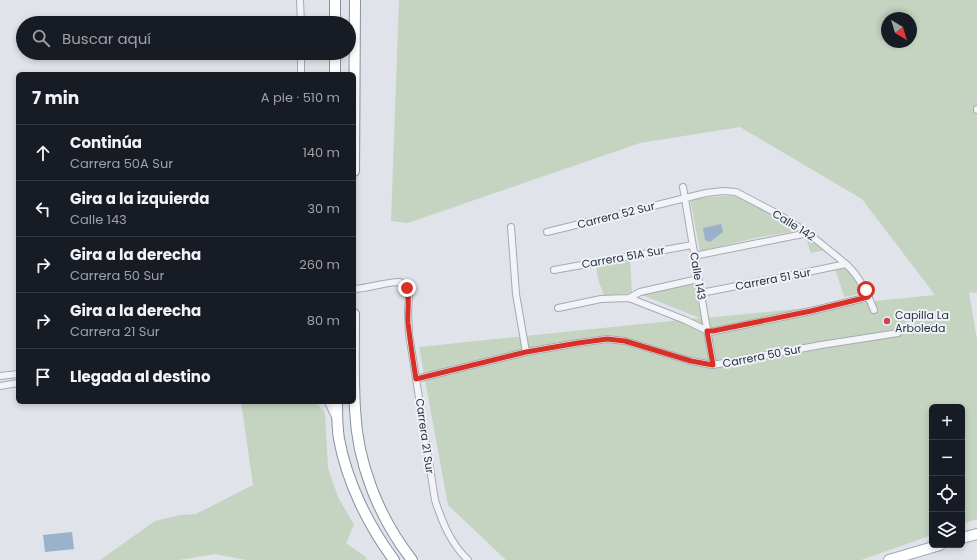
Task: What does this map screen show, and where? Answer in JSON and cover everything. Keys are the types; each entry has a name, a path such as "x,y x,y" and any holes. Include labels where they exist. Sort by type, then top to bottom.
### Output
{"main road":[{"path":"335,16 336,0"},
{"path":"355,0 355,16"},
{"path":"335,60 335,72"},
{"path":"355,60 355,72"},
{"path":"337,404 337,422 340,444 351,483 382,544 394,560"},
{"path":"355,404 360,448 370,482 383,514 399,543 412,560"},
{"path":"965,537 977,534"},
{"path":"889,560 930,548"}],"street":[{"path":"300,0 301,16"},
{"path":"301,60 301,72"},
{"path":"331,72 334,60"},
{"name":"Calle 143","path":"683,188 713,365"},
{"name":"Calle 142","path":"685,198 706,193 723,191 736,192 776,213 808,233 846,264 859,279 874,310"},
{"name":"Carrera 52 Sur","path":"548,232 685,198"},
{"path":"511,227 516,294 526,352"},
{"path":"694,256 808,233"},
{"name":"Carrera 51A Sur","path":"554,270 692,245"},
{"name":"Carrera 51 Sur","path":"701,292 846,264"},
{"path":"629,298 640,292 698,279"},
{"name":"Carrera 21 Sur","path":"356,289 370,288 395,282 400,282 407,288 409,334 435,500 440,515 455,545 468,560"},
{"path":"558,308 601,299 629,298 685,320 707,331 713,331 811,311 868,297"},
{"name":"Carrera 50 Sur","path":"416,379 526,352 607,339 625,341 691,361 713,365 821,345 898,333"},
{"path":"0,376 16,374"},
{"path":"0,386 16,384"},
{"path":"329,404 337,422"}],"green space":[{"path":"399,0 977,0 977,293 969,292 977,340 977,519 965,523 965,404 929,404 929,536 861,560 506,560 448,505 419,347 700,318 639,294 699,283 706,318 935,295 862,199 740,127 640,143 408,223 391,221"},
{"path":"739,196 793,225 791,232 760,237 700,251 690,199"},
{"path":"807,233 825,250 811,253 805,235"},
{"path":"630,260 632,293 604,296 598,279 596,265 611,261"},
{"path":"845,267 858,279 862,294 844,297 835,268"},
{"path":"241,404 318,404 325,413 328,468 338,497 354,525 346,543 367,558 365,560 246,560 215,554 179,560 100,560 155,521 179,515 196,514 253,485"}],"water":[{"path":"721,224 723,232 710,242 705,240 703,228"},
{"path":"72,532 74,549 45,552 43,535"}],"place":[{"name":"Capilla La Arboleda","path":"887,321"}],"route":[{"path":"407,288 409,334 416,379 526,352 607,339 625,341 691,361 713,365 707,331 710,332 811,311 868,297 866,290"}]}
